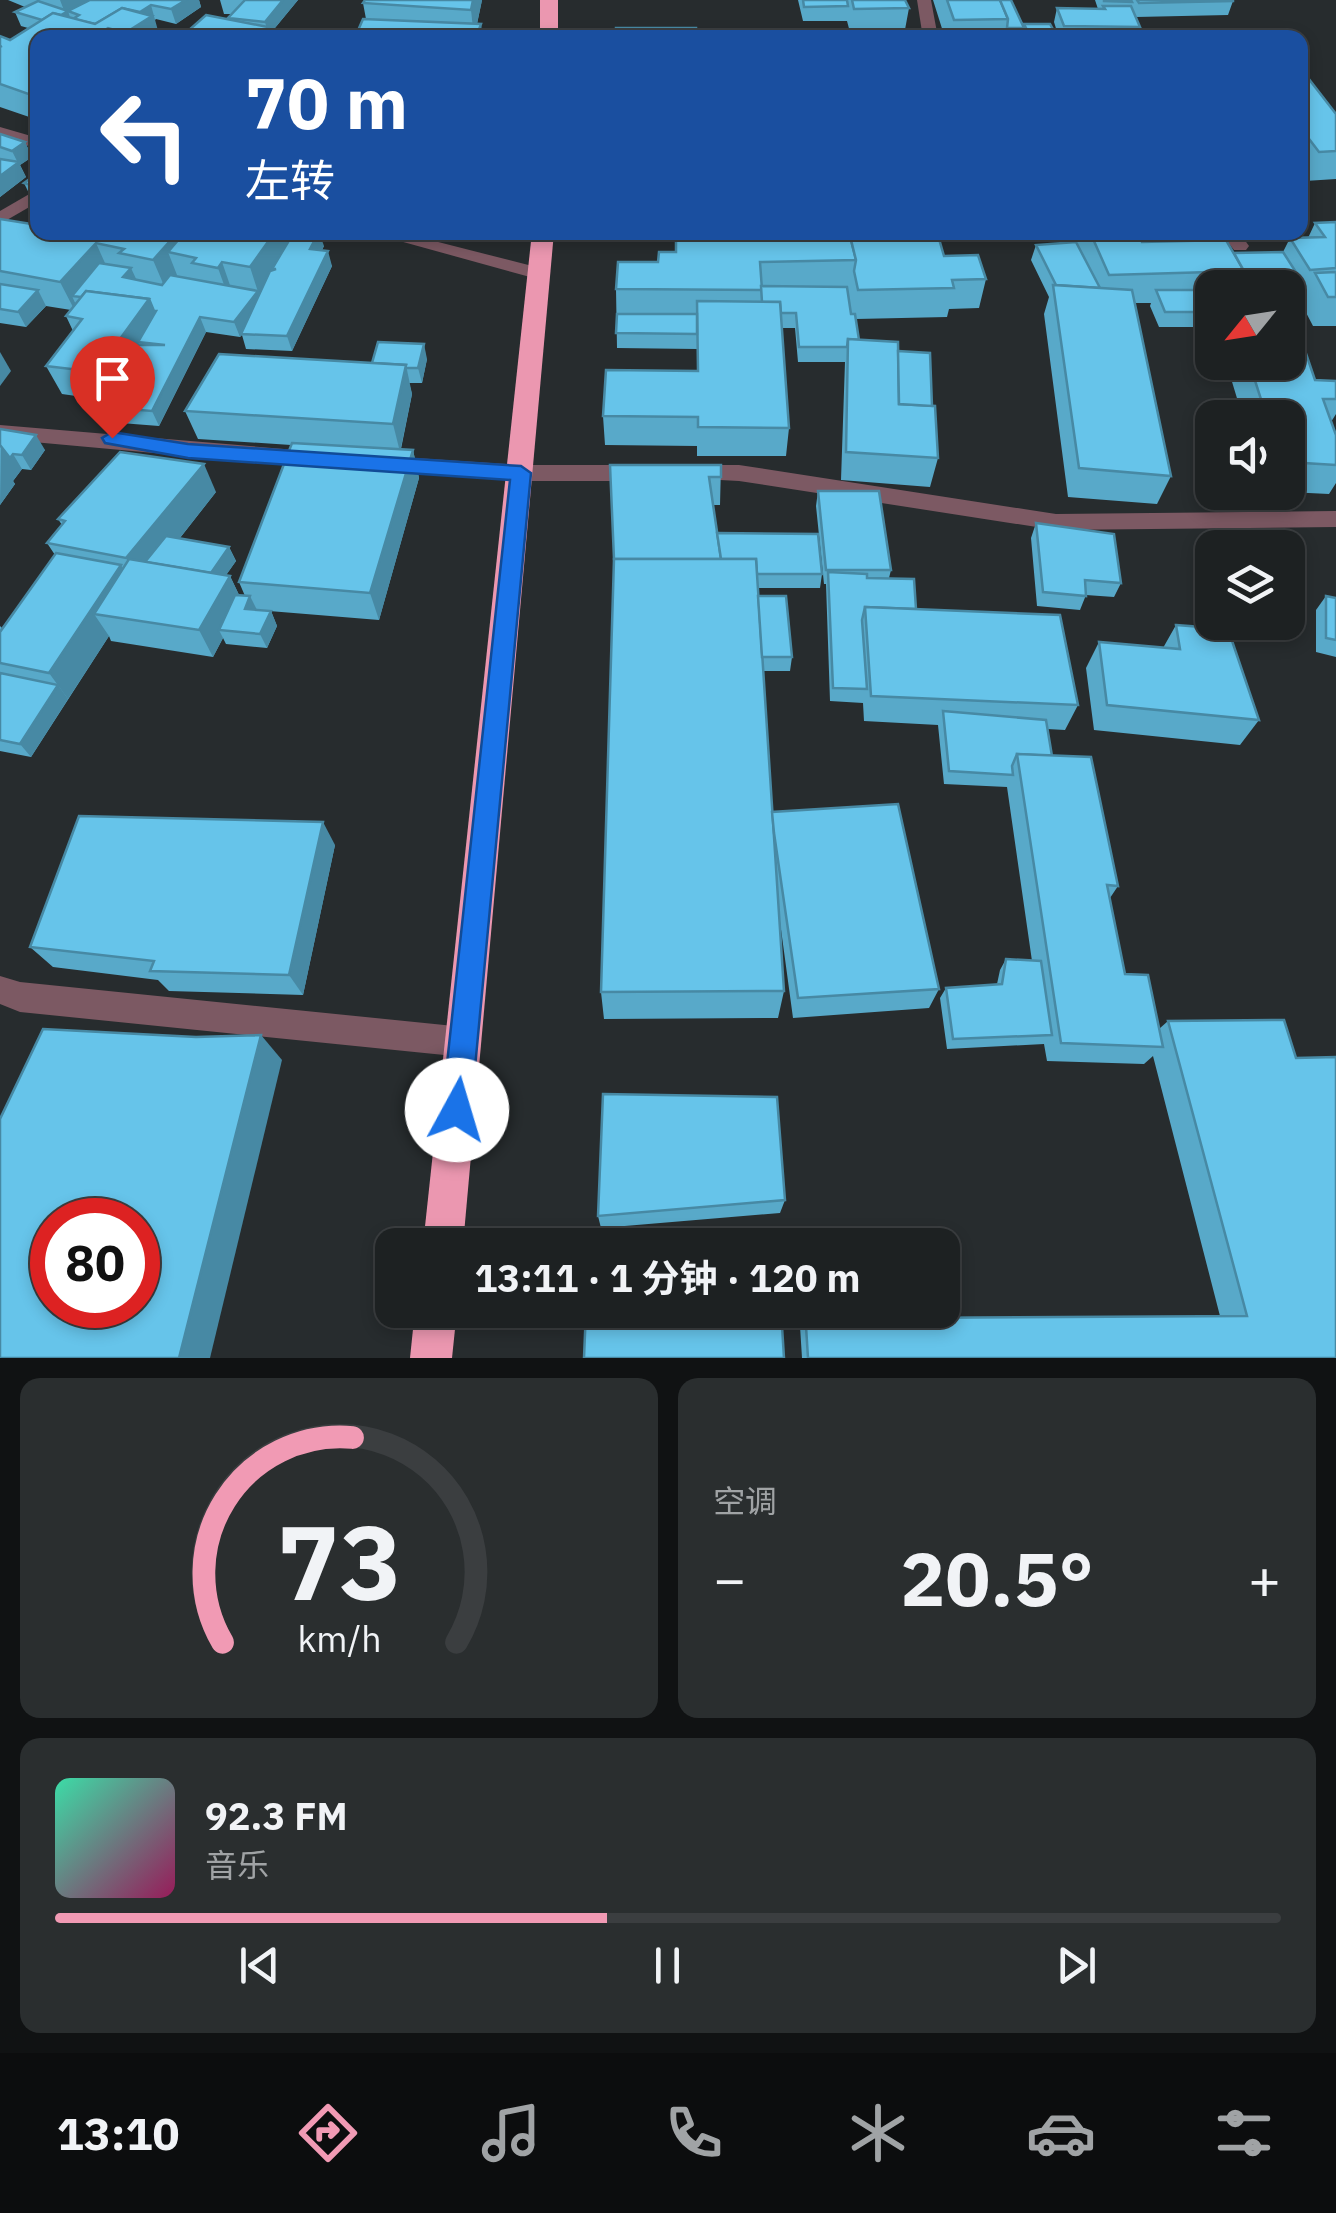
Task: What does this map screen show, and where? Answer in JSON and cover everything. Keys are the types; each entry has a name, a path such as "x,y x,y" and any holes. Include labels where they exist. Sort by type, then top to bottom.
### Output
{"highway":[{"path":"549,0 549,30"},
{"path":"445,1228 543,240"},
{"path":"431,1358 434,1328"}],"street":[{"path":"924,0 930,30"},
{"path":"0,132 30,141"},
{"path":"0,220 30,199"},
{"path":"407,240 541,274"},
{"path":"0,432 112,438 188,451 521,473 739,473 1056,522 1336,519"},
{"path":"0,990 20,997 464,1042"}],"building":[{"path":"90,0 186,0 171,9 151,5 140,12 122,8 95,24 73,19 79,15 68,11"},
{"path":"245,0 283,0 265,22 228,18"},
{"path":"473,0 471,10 363,3"},
{"path":"803,0 847,0 848,6 804,7"},
{"path":"852,0 905,0 909,8 854,9"},
{"path":"947,0 1000,0 1008,19 954,20"},
{"path":"1000,0 1011,0 1024,28 1007,28 1008,19"},
{"path":"1137,0 1233,0 1233,1 1139,3"},
{"path":"38,1 68,11 61,15 53,13 42,20 15,12"},
{"path":"1103,6 1131,6 1140,27 1064,26 1057,8 1105,9"},
{"path":"122,8 152,16 130,30 30,30 30,95 0,84 0,36 10,40 53,13 95,24"},
{"path":"206,15 268,27 265,30 189,30"},
{"path":"363,19 481,24 479,30 358,30"},
{"path":"1024,24 1050,24 1053,30 1027,30"},
{"path":"616,28 696,28 696,30"},
{"path":"1308,78 1336,114 1336,151 1319,152 1308,138"},
{"path":"0,134 25,142 12,151 0,147"},
{"path":"0,159 19,162 0,176"},
{"path":"0,219 30,224 30,240 171,240 153,260 119,253 124,249 96,243 60,282 0,271"},
{"path":"1336,222 1336,268 1310,270 1291,240 1325,237 1315,223"},
{"path":"178,240 269,240 250,267 222,262 218,268 192,263 196,258 168,252"},
{"path":"289,240 315,240 310,249 328,251 287,336 241,334 270,271 276,269 272,269"},
{"path":"676,240 851,240 856,260 760,262 762,290 616,289 618,262 658,262 659,252 676,252"},
{"path":"851,240 939,240 944,256 978,255 986,279 952,280 954,288 858,290"},
{"path":"1094,240 1226,240 1243,270 1109,275"},
{"path":"1076,242 1100,288 1056,285 1036,245"},
{"path":"1283,252 1295,270 1243,270 1234,253"},
{"path":"99,263 131,268 123,277 162,285 170,275 258,291 234,322 200,317 152,411 100,407 136,345 165,345 138,342 156,311 149,299 86,291 81,297 72,296"},
{"path":"1336,272 1336,297 1328,297 1315,273"},
{"path":"0,284 38,290 18,312 0,309"},
{"path":"1053,285 1132,290 1171,476 1079,468"},
{"path":"761,286 847,287 859,340 848,339 847,347 799,347 796,313 781,313 780,302 762,302"},
{"path":"1156,290 1195,290 1195,312 1165,312"},
{"path":"86,291 149,299 96,372 46,366 82,319 66,316"},
{"path":"697,301 780,302 789,428 698,427 698,417 603,416 606,370 698,371"},
{"path":"617,314 697,314 697,334 616,333"},
{"path":"848,339 898,342 899,404 935,406 938,458 846,452"},
{"path":"378,342 424,344 418,368 372,363"},
{"path":"898,351 930,353 932,406 899,404"},
{"path":"1305,351 1315,380 1336,381 1336,399 1323,399 1336,435 1336,465 1305,463 1305,400 1261,400 1255,380 1305,380"},
{"path":"219,354 406,365 393,424 185,411"},
{"path":"0,429 36,435 22,455 13,454 10,458 0,445"},
{"path":"292,443 413,450 370,593 239,582"},
{"path":"120,452 204,464 126,558 47,543 65,521 58,519"},
{"path":"610,465 721,465 721,477 709,477 721,559 614,559"},
{"path":"818,491 879,491 891,570 826,570"},
{"path":"1036,523 1114,534 1121,583 1085,580 1086,596 1043,592"},
{"path":"717,533 818,534 822,574 757,574 756,559 721,559"},
{"path":"166,536 229,547 211,573 145,562"},
{"path":"56,553 121,565 49,673 0,663 0,632"},
{"path":"129,559 230,576 199,630 94,614"},
{"path":"614,559 756,559 784,991 601,992"},
{"path":"828,572 914,579 916,609 865,607 862,620 867,689 833,688"},
{"path":"235,595 250,596 245,609 271,611 260,634 219,630"},
{"path":"758,596 786,596 792,657 762,657"},
{"path":"1326,596 1336,598 1336,640 1326,638"},
{"path":"865,607 1060,615 1078,705 871,696"},
{"path":"1176,625 1195,626 1195,640 1232,640 1259,720 1107,705 1099,642 1180,649"},
{"path":"0,673 58,685 20,744 0,740"},
{"path":"943,711 1046,720 1052,756 1017,754 1013,775 949,771"},
{"path":"1017,754 1091,757 1118,886 1107,885 1125,974 1148,975 1163,1047 1061,1043"},
{"path":"898,804 939,989 798,998 772,812"},
{"path":"79,816 323,822 289,975 150,971 154,961 30,947"},
{"path":"1006,959 1041,961 1052,1035 953,1039 946,988 1002,984"},
{"path":"1284,1020 1296,1058 1336,1057 1336,1358 808,1358 806,1328 960,1328 960,1318 1247,1316 1168,1021"},
{"path":"43,1029 196,1037 261,1035 179,1358 0,1358 0,1119"},
{"path":"603,1094 777,1097 785,1200 598,1216"},
{"path":"585,1328 782,1328 784,1358 584,1358"}],"route":[{"path":"112,438 188,451 521,473 457,1110"}]}
